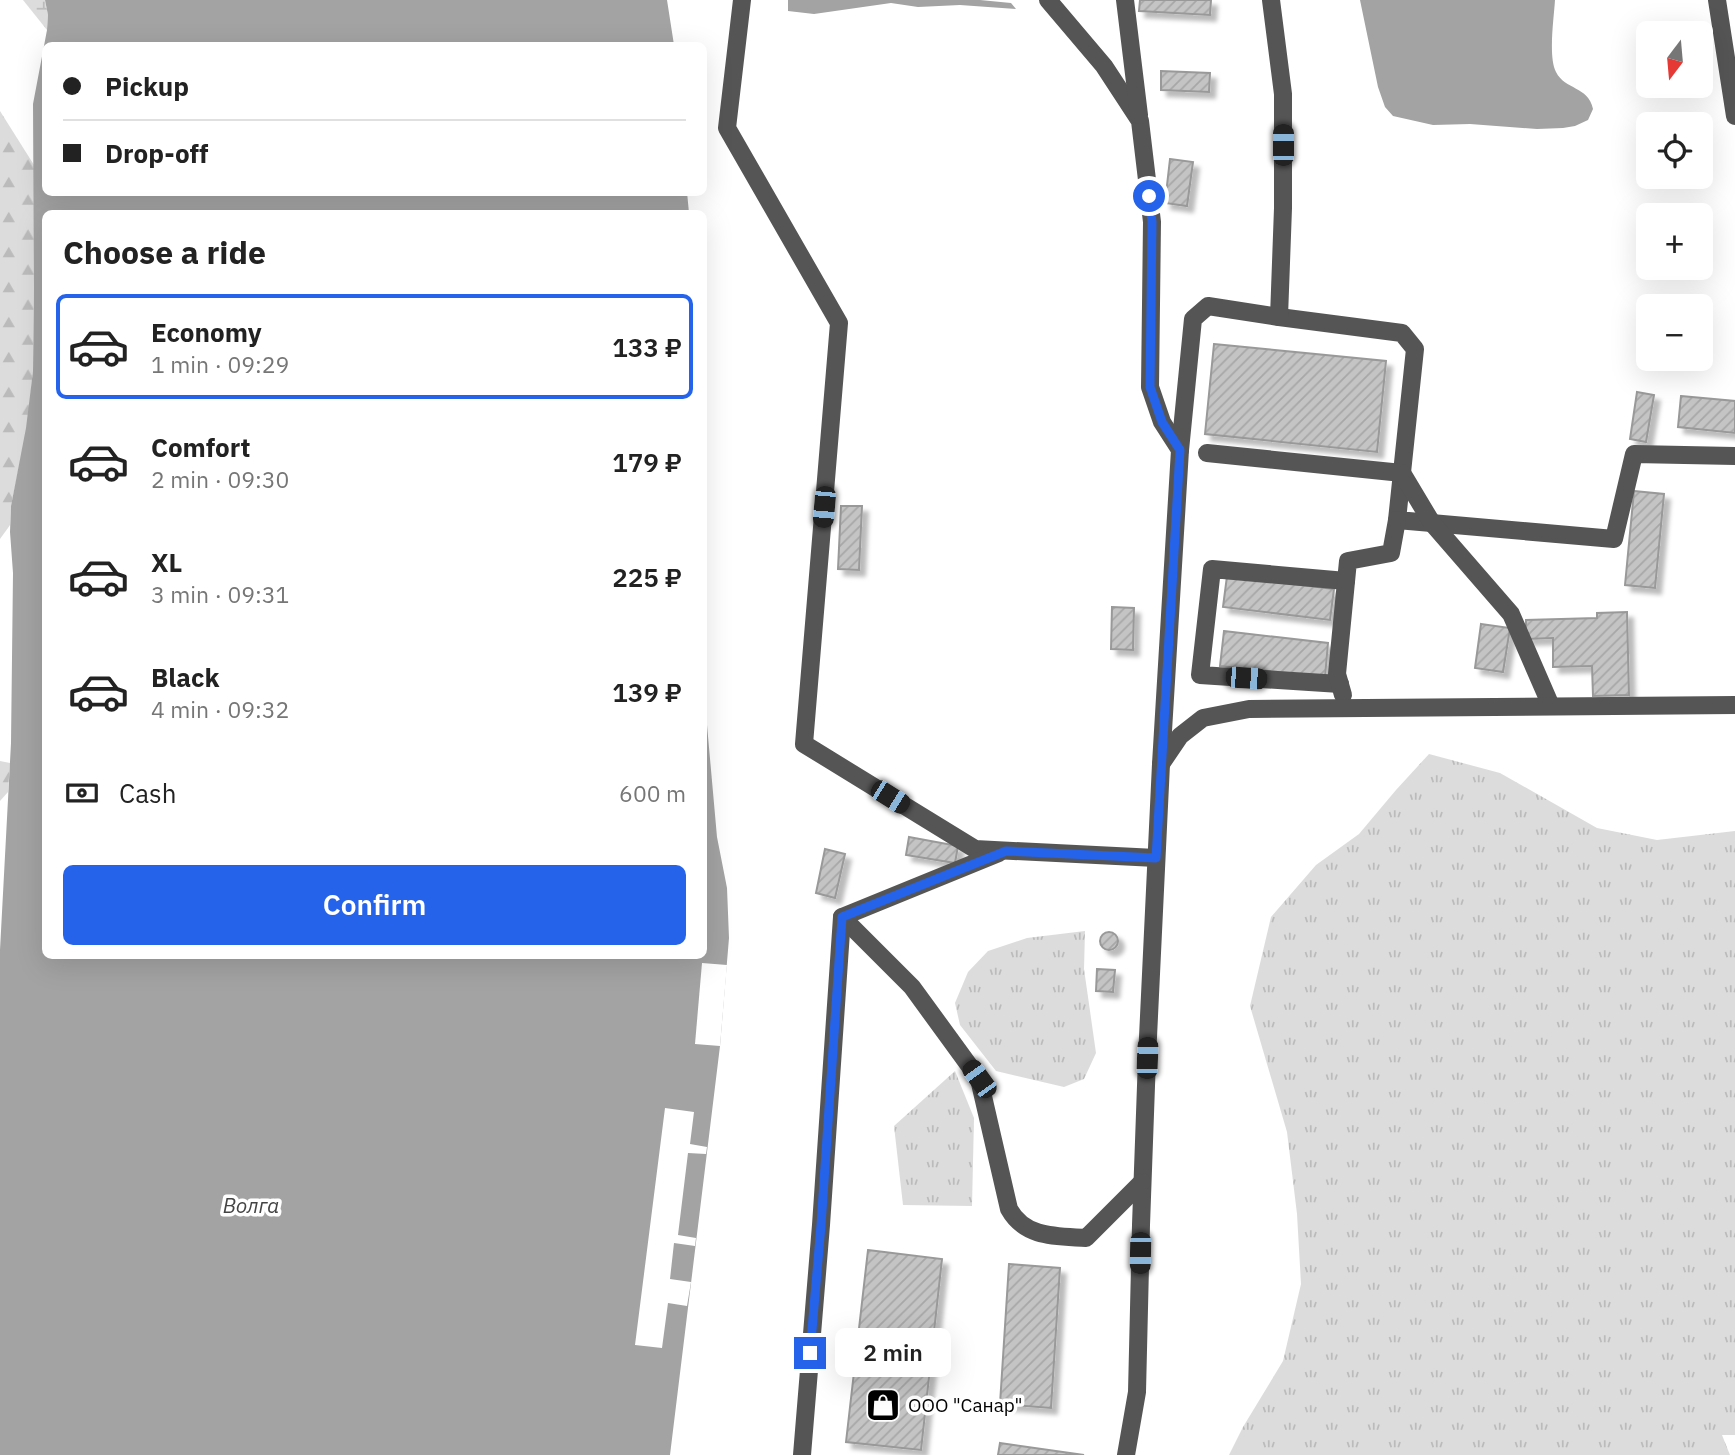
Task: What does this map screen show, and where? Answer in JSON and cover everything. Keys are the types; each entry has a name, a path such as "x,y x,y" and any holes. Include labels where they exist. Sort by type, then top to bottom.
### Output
{"street":[{"path":"742,0 727,128 839,323 804,744 975,849 1156,858"},
{"path":"1048,0 1104,66 1140,121"},
{"path":"1125,0 1152,222 1150,387 1162,422 1180,450"},
{"path":"1271,0 1283,94 1279,317"},
{"path":"1717,0 1735,116"},
{"path":"1126,1455 1137,1392 1142,1182 1156,858 1180,450 1193,319 1208,306 1402,333 1415,349 1397,520 1391,553 1348,561 1337,674 1346,708"},
{"path":"1207,453 1402,473"},
{"path":"1397,520 1614,539 1634,454 1735,456"},
{"path":"1402,473 1432,523 1511,614 1551,706"},
{"path":"1340,684 1199,675 1212,569 1346,581"},
{"path":"1161,764 1180,736 1203,718 1249,709 1735,705"},
{"path":"842,917 1006,851"},
{"path":"842,917 912,987 979,1079 1009,1209 1016,1221 1043,1235 1086,1238 1142,1182"},
{"path":"802,1455 842,917"}],"green space":[{"path":"23,0 45,0 47,30"},
{"path":"0,111 34,165 34,288 33,371 27,428 11,506 10,525 0,539"},
{"path":"1429,754 1500,773 1597,828 1657,840 1735,831 1735,1435 1722,1435 1730,1455 1229,1455 1283,1361 1301,1284 1297,1214 1287,1132 1250,1006 1271,917 1316,865 1359,834"},
{"path":"0,761 10,763 8,792 0,801"},
{"path":"1085,931 1084,969 1096,1053 1084,1079 1064,1087 996,1071 960,1025 955,1003 968,972 988,951 1027,938"},
{"path":"955,1071 974,1118 972,1206 903,1205 894,1126"}],"water":[{"name":"Волга","path":"45,0 667,0 674,42 45,42 48,15"},
{"path":"788,0 980,0 1011,3 1016,9 960,5 918,7 891,3 814,14 788,11"},
{"path":"1360,0 1555,0 1552,47 1554,65 1560,78 1586,96 1590,102 1593,109 1588,120 1575,126 1537,129 1470,124 1433,125 1393,116 1385,107 1378,87"},
{"name":"Волга","path":"42,56 42,196 687,196 689,210 42,210 42,959 707,959 707,725 717,837 727,888 729,938 720,1046 670,1455 0,1455 0,950 11,743 13,573 10,532 11,506 26,428 33,371 33,104"}],"pier":[{"path":"702,963 727,965 720,1046 695,1044"},
{"path":"665,1108 694,1112 690,1144 707,1147 706,1154 688,1153 678,1235 696,1238 695,1246 674,1243 670,1279 691,1282 687,1306 668,1303 662,1348 635,1345"}],"building":[{"path":"1140,0 1211,0 1210,15 1139,11"},
{"path":"1161,71 1210,73 1209,92 1161,90"},
{"path":"1170,159 1193,162 1187,206 1165,203"},
{"path":"1214,344 1386,361 1377,452 1205,434"},
{"path":"1637,392 1654,395 1646,442 1630,439"},
{"path":"1681,396 1735,401 1735,433 1678,427"},
{"path":"1634,491 1664,494 1655,588 1625,585"},
{"path":"841,506 862,506 859,570 838,569"},
{"path":"1227,576 1334,589 1330,620 1223,607"},
{"path":"1112,607 1134,608 1133,650 1111,649"},
{"path":"1627,612 1629,695 1593,696 1592,666 1553,667 1553,638 1526,639 1526,620 1597,618 1597,613"},
{"path":"1481,624 1510,628 1503,672 1475,668"},
{"path":"1224,631 1328,643 1325,677 1220,666"},
{"path":"909,837 958,846 955,863 906,855"},
{"path":"825,849 845,854 835,898 816,893"},
{"path":"1105,932 1113,932 1118,941 1116,948 1105,950 1100,945 1100,937"},
{"path":"1097,969 1115,970 1113,992 1096,991"},
{"path":"868,1250 942,1259 921,1450 846,1442"},
{"path":"1009,1264 1060,1268 1051,1408 1000,1404"},
{"path":"1000,1443 1084,1455 998,1455"}],"place":[{"name":"ООО \"Санар\"","path":"883,1405"}],"route":[{"path":"810,1353 842,917 1006,851 1156,858 1180,450 1162,422 1150,387 1152,222 1149,196"}]}
